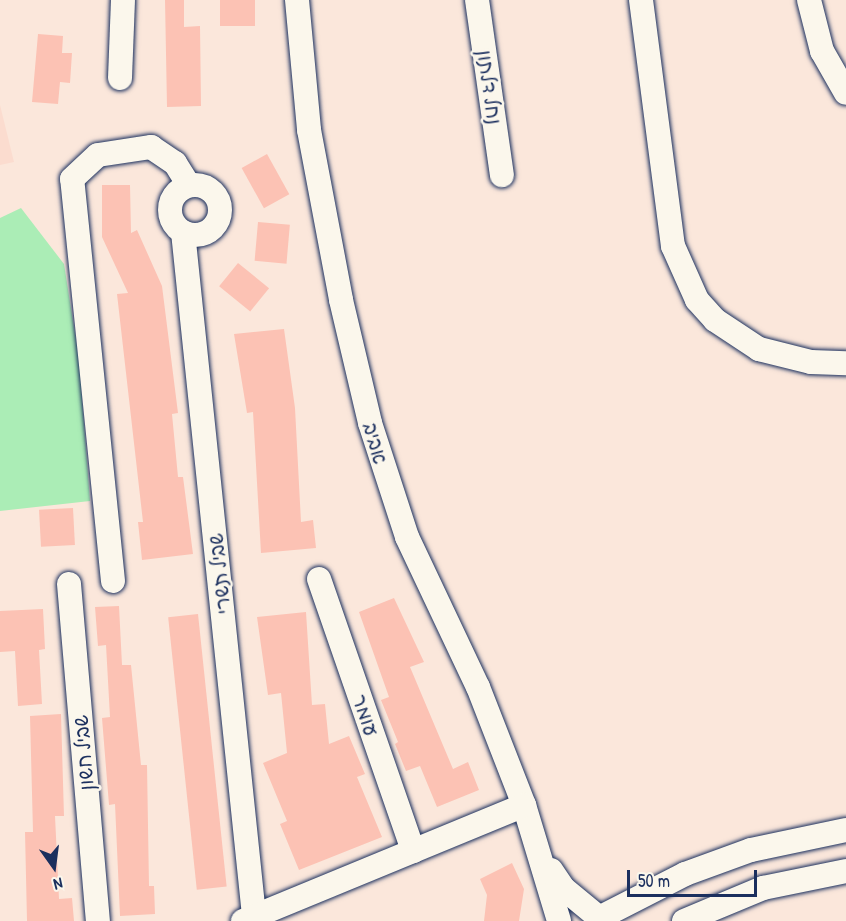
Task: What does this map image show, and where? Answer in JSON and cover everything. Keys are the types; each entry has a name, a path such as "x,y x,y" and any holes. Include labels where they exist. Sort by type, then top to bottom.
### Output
{"street":[{"path":"120,78 123,0"},
{"name":"אביב","path":"297,0 311,141 370,423 407,537 478,687 545,861 560,921"},
{"name":"נחל דלתון","path":"477,0 501,175"},
{"path":"641,0 674,246 697,300 715,320 759,349 811,363 846,363"},
{"path":"809,0 822,51 846,93"},
{"path":"113,581 72,179 98,155 151,147 175,163 189,185 212,190 220,213 207,232 183,232 169,211 174,195 189,185"},
{"name":"שביל תשרי","path":"183,232 248,919"},
{"name":"עומר","path":"319,579 413,851"},
{"name":"שביל חשון","path":"69,584 98,921"},
{"path":"248,919 524,806"},
{"path":"602,918 685,874 740,854 846,830"},
{"name":"אביב","path":"545,861 563,888 602,918"},
{"path":"684,921 763,888 846,871"}],"shaded area":[{"path":"0,105 14,162 0,165"}],"green space":[{"path":"21,208 64,264 79,359 90,501 0,511 0,218"}],"building":[{"path":"165,0 184,0 184,27 200,26 201,106 167,107"},
{"path":"220,0 255,0 255,26 220,26"},
{"path":"38,34 63,36 62,53 72,53 70,83 60,82 58,104 32,102"},
{"path":"267,154 289,194 264,208 242,168"},
{"path":"102,185 130,185 131,233 137,230 162,286 178,413 172,414 178,477 183,477 193,554 142,560 138,522 143,522 117,294 128,293 102,237"},
{"path":"258,222 290,225 286,264 255,261"},
{"path":"238,263 269,288 250,311 219,286"},
{"path":"284,329 295,408 301,522 313,520 316,548 261,553 253,412 247,413 234,334"},
{"path":"73,508 75,545 41,547 39,510"},
{"path":"394,598 424,662 410,667 453,769 468,762 479,790 437,807 420,766 406,771 395,744 398,742 381,700 389,697 359,612"},
{"path":"119,606 122,665 131,665 141,765 147,765 149,886 154,886 155,914 120,916 115,804 109,805 102,718 110,717 106,645 98,646 95,607"},
{"path":"43,609 45,649 39,650 42,704 18,706 15,651 0,652 0,611"},
{"path":"306,612 312,705 325,704 329,744 349,736 365,774 357,777 382,837 299,870 280,824 287,821 263,763 287,753 281,693 268,695 257,617"},
{"path":"198,614 227,886 197,890 168,617"},
{"path":"61,714 64,816 55,816 59,899 72,898 74,921 27,921 25,832 33,832 30,716"},
{"path":"512,863 524,889 519,921 484,921 487,895 480,879"}]}
